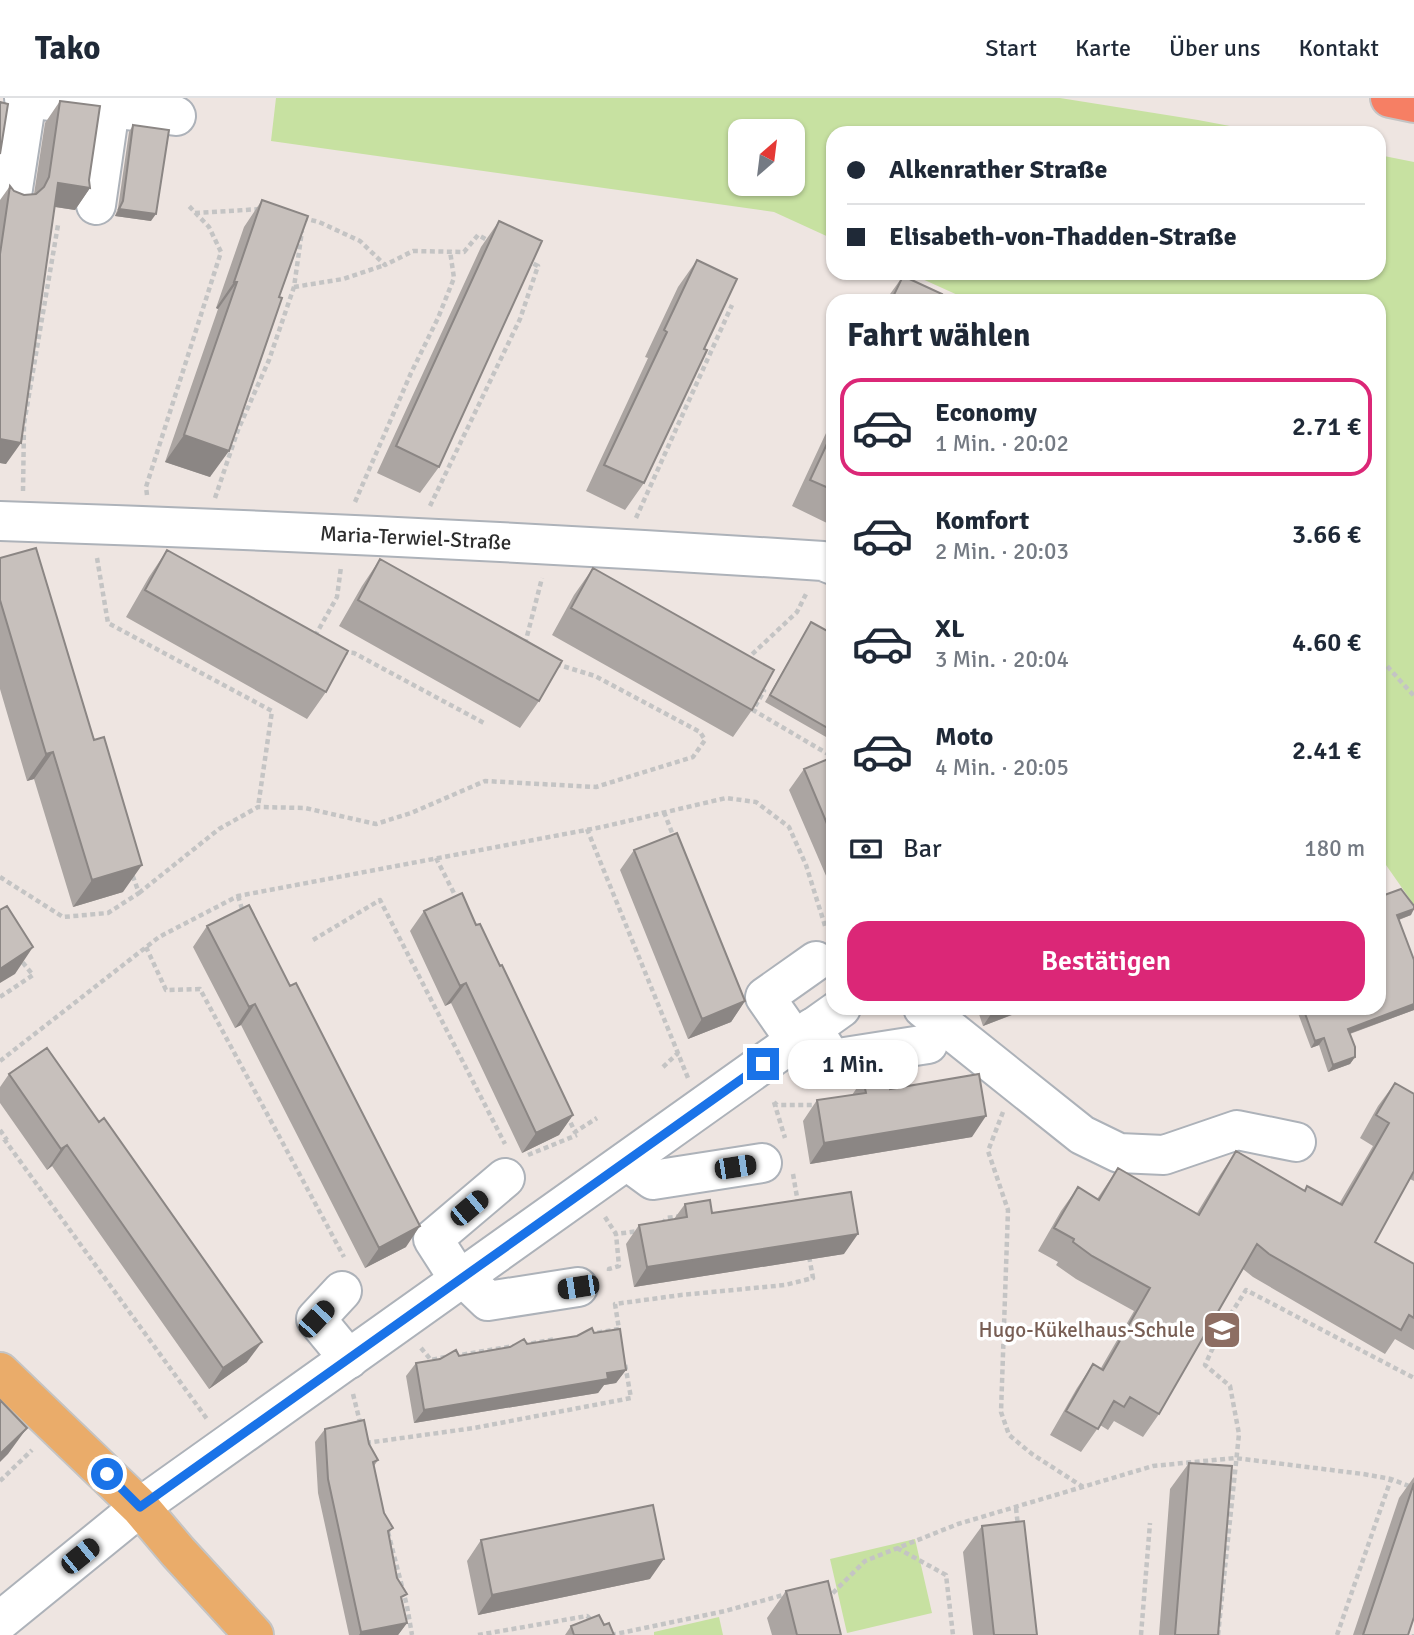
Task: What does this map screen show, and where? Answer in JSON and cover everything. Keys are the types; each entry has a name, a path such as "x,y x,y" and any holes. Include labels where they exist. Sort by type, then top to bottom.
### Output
{"highway":[{"path":"1390,98 1414,103"}],"main road":[{"path":"0,1372 140,1507 254,1635"}],"street":[{"path":"12,195 26,98 176,116"},
{"path":"96,205 110,108"},
{"name":"Maria-Terwiel-Straße","path":"13,522 341,533 622,548 826,563"},
{"path":"821,946 765,997 816,1025 832,1059 925,1026 1014,1082 1082,1135 1119,1153 1164,1155 1237,1130 1296,1142"},
{"path":"14,1635 0,1623 140,1507 816,1025"},
{"path":"627,1161 653,1180 781,1161"},
{"path":"514,1162 433,1239 462,1279 488,1301 601,1287"},
{"path":"346,1280 316,1319 347,1360"}],"path":[{"path":"148,526 146,487 221,252 209,227 187,204"},
{"path":"195,212 268,208"},
{"path":"292,215 319,222 360,241 385,265"},
{"path":"206,528 237,430 269,360 294,287 304,218"},
{"path":"13,522 23,481 24,424 58,225"},
{"path":"294,287 343,279 385,265 413,251 464,252 478,235 490,242"},
{"path":"313,639 337,597 341,575 341,533 454,278 450,251"},
{"path":"415,537 520,319 538,266 526,260"},
{"path":"622,548 732,305"},
{"path":"93,524 99,580 108,623 272,710 258,807"},
{"path":"522,655 552,545"},
{"path":"741,664 797,612 826,566"},
{"path":"331,651 354,653 484,723"},
{"path":"0,877 63,916 107,913 139,893 219,829 258,807 305,808 376,824 411,813 485,781 596,787 693,757 705,740 700,732 595,676 544,660"},
{"path":"1386,666 1414,696"},
{"path":"753,685 764,691 753,710 826,753"},
{"path":"0,1061 159,937 238,896 587,830 726,798 756,802 789,827 806,865 821,946"},
{"path":"664,812 678,850"},
{"path":"587,830 701,1108"},
{"path":"436,858 462,910"},
{"path":"130,867 139,893"},
{"path":"238,896 246,919"},
{"path":"313,940 380,900 514,1162 577,1135"},
{"path":"146,947 166,990 200,989 346,1280"},
{"path":"0,997 33,975 17,955"},
{"path":"663,1068 678,1053"},
{"path":"749,1073 777,1105 826,1105"},
{"path":"1014,1082 988,1152 1008,1210 1001,1412 1009,1435 1032,1454 1083,1487"},
{"path":"774,1102 781,1161 799,1206 786,1208"},
{"path":"563,1107 575,1132 597,1118"},
{"path":"0,1130 13,1150"},
{"path":"5,1139 227,1445"},
{"path":"588,1189 616,1234 618,1266 609,1269 601,1287 615,1304 621,1341"},
{"path":"660,1228 666,1218 693,1216"},
{"path":"616,1234 649,1230"},
{"path":"615,1304 681,1294 785,1285 813,1278 807,1246"},
{"path":"1218,1635 1239,1434 1230,1386 1205,1365 1222,1328 1246,1290 1414,1378"},
{"path":"398,1324 431,1360 565,1338"},
{"path":"579,1336 619,1329"},
{"path":"364,1443 474,1428 631,1398 623,1352"},
{"path":"347,1360 368,1456"},
{"path":"0,1481 57,1425"},
{"path":"830,1597 865,1561 897,1548 958,1524 1153,1466 1235,1458 1391,1479 1414,1488"},
{"path":"1337,1635 1391,1479"},
{"path":"1016,1508 1019,1534"},
{"path":"1141,1635 1150,1523"},
{"path":"387,1531 412,1635"},
{"path":"897,1548 946,1575 953,1635"},
{"path":"822,1592 830,1597 832,1610"},
{"path":"603,1628 611,1635 725,1611 789,1594"},
{"path":"478,1635 587,1616 595,1622"}],"green space":[{"path":"276,98 1060,98 1230,126 826,126 826,236 774,212 271,141"},
{"path":"1386,156 1414,162 1414,905 1386,865 1386,294 956,294 924,280 1386,280"},
{"path":"915,1539 932,1613 847,1633 830,1559"},
{"path":"719,1617 723,1635 654,1635 654,1632"}],"building":[{"path":"60,101 100,106 90,188 58,183 21,443 0,439 0,254 10,186 24,195 36,194 44,187 49,177"},
{"path":"0,102 8,104 0,154"},
{"path":"133,125 169,130 156,214 119,209 123,201"},
{"path":"262,200 308,216 229,451 184,435 237,282 234,282"},
{"path":"499,221 542,241 439,467 396,446"},
{"path":"697,260 737,279 704,349 707,350 644,483 604,465 667,332 664,330"},
{"path":"901,280 912,280 942,294 894,294"},
{"path":"826,446 826,487 810,480"},
{"path":"36,548 94,740 104,737 142,865 92,880 53,752 46,754 0,600 0,558"},
{"path":"167,550 348,651 326,692 145,590"},
{"path":"380,559 562,661 539,701 358,600"},
{"path":"593,568 774,670 752,710 571,608"},
{"path":"811,622 826,630 826,727 770,695"},
{"path":"826,760 826,821 804,769"},
{"path":"677,833 745,1001 702,1019 634,850"},
{"path":"1401,889 1414,906 1414,909 1397,915 1414,960 1414,1004 1386,1015 1386,894"},
{"path":"462,893 476,925 480,924 500,966 502,965 573,1115 536,1133 466,983 460,986 424,911"},
{"path":"249,905 290,986 296,983 420,1226 379,1248 255,1004 249,1007 207,926"},
{"path":"7,906 33,947 0,969 0,910"},
{"path":"1306,1015 1385,1015 1348,1029 1355,1047 1355,1057 1333,1065 1324,1038 1315,1041"},
{"path":"47,1048 99,1122 104,1118 262,1342 223,1368 67,1145 61,1149 9,1074"},
{"path":"979,1074 986,1116 824,1143 817,1100 866,1093 863,1079 888,1075 890,1089"},
{"path":"1395,1083 1414,1094 1414,1171 1375,1242 1414,1264 1414,1318 1409,1315 1401,1330 1269,1254 1257,1244 1159,1414 1130,1397 1124,1407 1114,1401 1098,1429 1066,1411 1093,1364 1103,1370 1150,1288 1092,1256 1073,1242 1074,1239 1054,1228 1078,1187 1099,1200 1118,1168 1199,1215 1236,1151 1305,1191 1307,1186 1342,1205 1389,1123 1376,1115"},
{"path":"851,1192 858,1234 647,1267 639,1225 687,1217 685,1204 710,1200 712,1213"},
{"path":"592,1328 594,1333 620,1329 626,1370 607,1373 608,1379 424,1410 416,1363 440,1359 456,1350 459,1356 510,1347 524,1339 527,1344 577,1336"},
{"path":"0,1400 27,1428 0,1454"},
{"path":"364,1420 369,1444 378,1460 373,1462 384,1513 393,1528 388,1531 397,1578 407,1594 401,1597 407,1623 361,1632 328,1479 325,1429"},
{"path":"1189,1463 1232,1466 1218,1635 1175,1635"},
{"path":"1414,1483 1414,1617 1408,1635 1363,1635"},
{"path":"653,1505 664,1559 492,1595 481,1540"},
{"path":"1024,1521 1037,1635 994,1635 982,1526"},
{"path":"828,1581 841,1635 797,1635 786,1591"},
{"path":"599,1615 604,1625 609,1623 614,1635 574,1635 571,1626"}],"place":[{"name":"Hugo-Kükelhaus-Schule","path":"1222,1330"}],"route":[{"path":"107,1474 140,1507 763,1064"}]}
